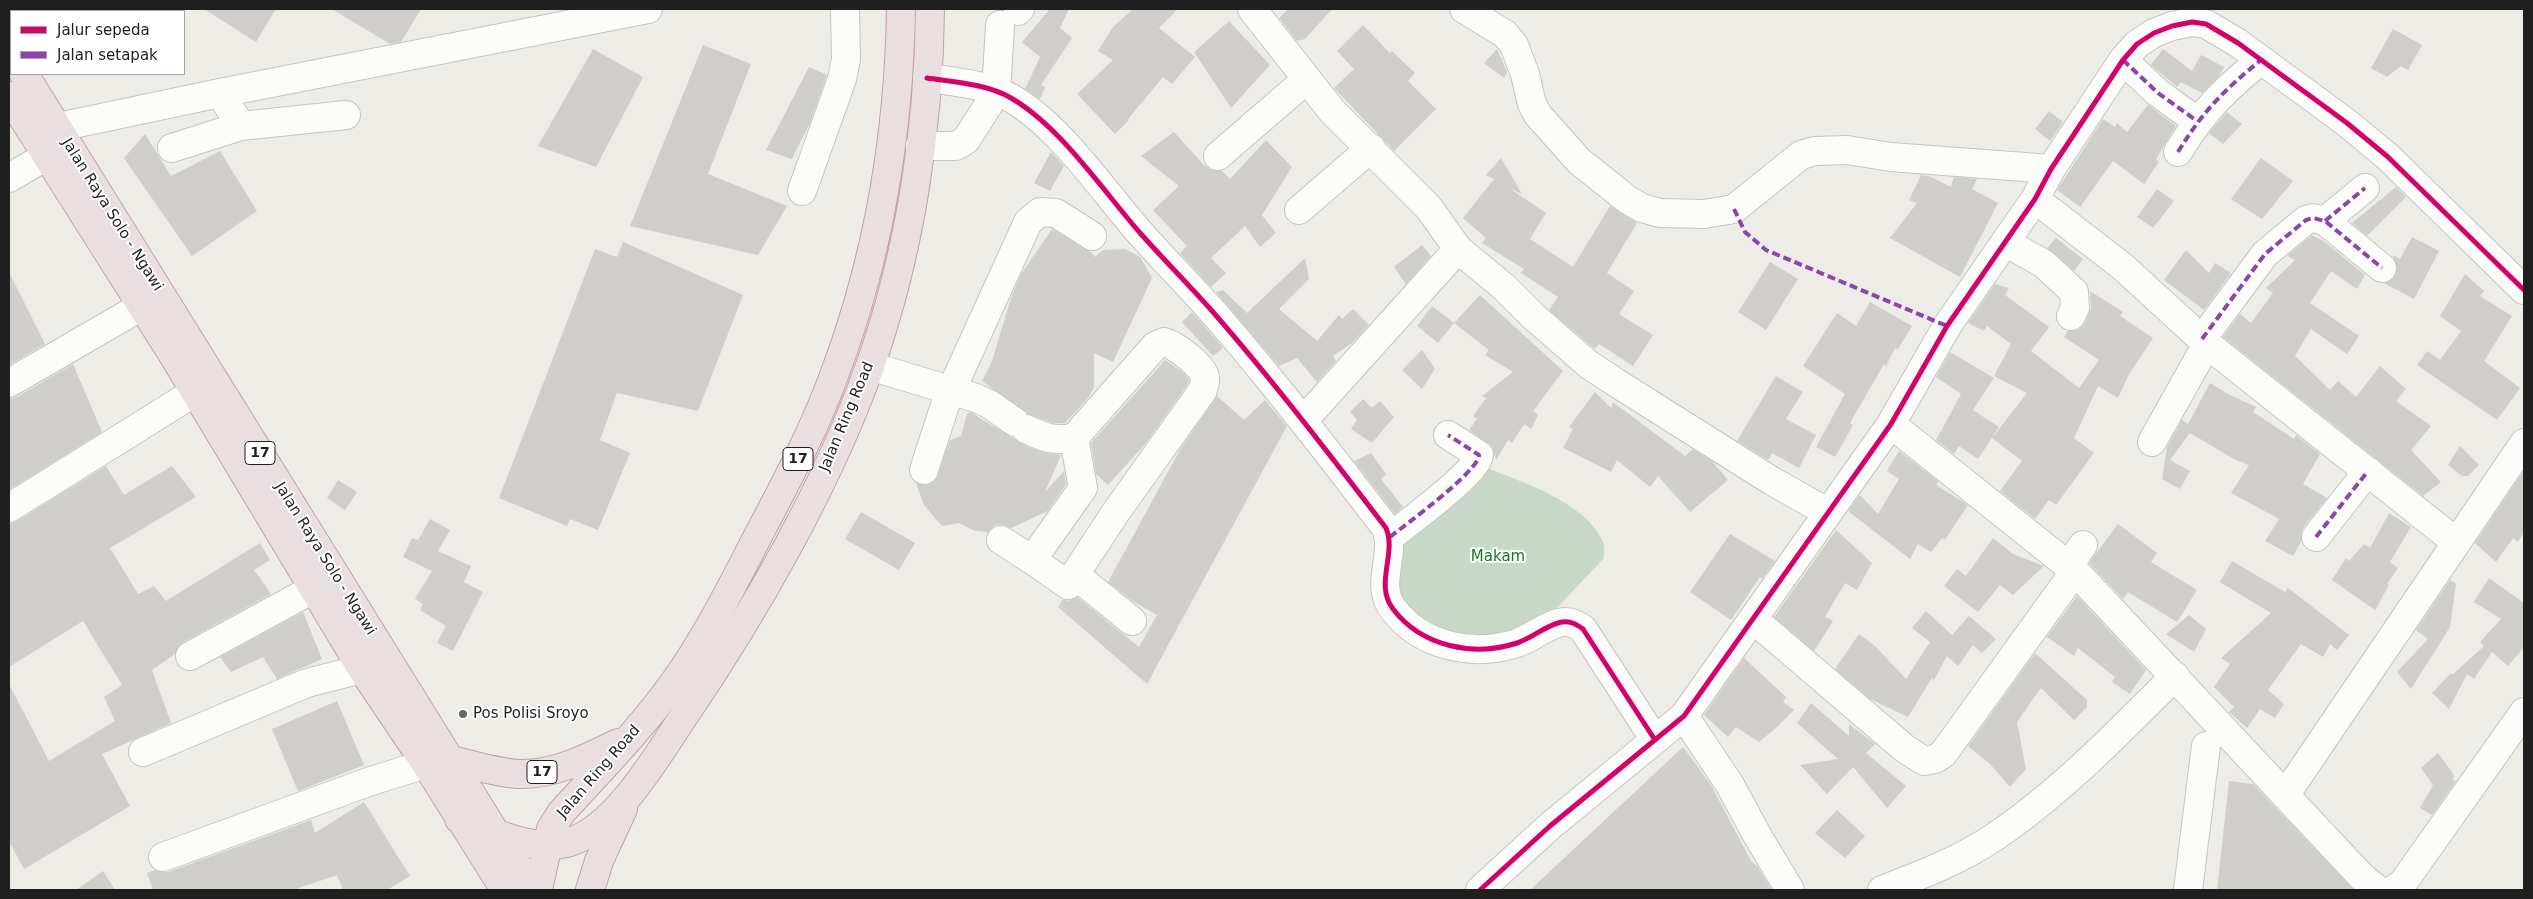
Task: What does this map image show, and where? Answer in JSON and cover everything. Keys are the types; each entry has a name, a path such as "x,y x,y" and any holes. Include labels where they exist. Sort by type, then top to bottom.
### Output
{"highway":[{"name":"Jalan Ring Road","path":"547,847 551,829 561,813 672,686 713,620 792,471 836,370 862,290 885,191 896,108 902,9"},
{"name":"Jalan Ring Road","path":"547,847 585,835 599,825 640,780 693,702 772,571 813,495 842,434 868,372 901,255 920,146 927,78 930,9"},
{"name":"Jalan Raya Solo - Ngawi","path":"24,75 51,140 142,306 362,669 496,834 534,890"},
{"name":"Jalan Raya Solo - Ngawi","path":"9,96 51,140 439,762 459,819 505,890"},
{"name":"17","path":"439,762 520,774 550,771 587,758 628,738"},
{"name":"17","path":"590,890 599,861 614,827 640,780"},
{"path":"459,819 496,834 547,847"},
{"name":"17","path":"538,890 547,847"}],"street":[{"path":"9,178 51,140 220,93 648,9"},
{"path":"802,191 842,79 846,59 845,9"},
{"path":"1252,9 1332,111 1429,208 1458,249 1588,364 1772,482 1827,512"},
{"path":"1464,9 1505,34 1514,45 1522,65 1532,104 1538,115 1563,145 1608,185 1642,208 1673,215 1704,214 1734,209 1744,203 1801,155 1815,151 1847,150 1891,157 2051,169"},
{"path":"920,146 961,144 996,93 1013,15"},
{"path":"1480,890 1550,826 1684,716 1891,424 1947,326 2035,199 2051,169 2124,60 2137,44 2154,33 2172,26 2212,16 2262,60 2388,156 2524,290"},
{"path":"2124,60 2158,93 2197,121"},
{"path":"2178,152 2197,121 2236,80 2262,60"},
{"path":"927,78 972,85 1011,98 1065,144 1142,235 1213,312 1303,421 1386,528 1390,537 1385,581 1387,595 1392,608 1419,631 1446,646 1460,649 1501,647 1518,643 1557,623 1570,622 1577,624 1583,629 1656,740"},
{"path":"1218,156 1307,79"},
{"path":"220,93 240,126"},
{"path":"172,148 240,126 346,115"},
{"path":"1299,210 1371,148"},
{"path":"2325,222 2365,188"},
{"path":"2035,199 2122,267 2205,341 2456,542"},
{"path":"924,470 949,396 1028,222 1040,212 1056,213 1092,236"},
{"path":"2152,442 2205,341 2256,264 2275,244 2306,220 2313,218 2325,222 2382,268"},
{"path":"2005,242 2044,264 2074,292 2075,308 2071,316"},
{"path":"1303,421 1458,249"},
{"path":"9,383 142,306"},
{"path":"868,372 949,396 989,404 1020,425 1044,438 1057,441 1074,438 1155,346 1164,342 1174,345 1200,369 1205,378 1203,390 1116,512 1068,585 1001,540"},
{"path":"9,508 195,392"},
{"path":"1891,424 2075,560 2175,676 2362,877 2378,890"},
{"path":"1390,537 1453,486 1477,463 1479,455 1448,435"},
{"path":"1074,438 1083,488 1116,512"},
{"path":"2286,794 2524,443"},
{"path":"2316,537 2368,471"},
{"path":"1032,560 1083,488"},
{"path":"1753,619 1904,748 1924,760 1935,759 1943,754 2075,560"},
{"path":"1075,575 1132,621"},
{"path":"190,656 313,589"},
{"path":"143,752 308,683 362,669"},
{"path":"1882,890 1962,856 1995,837 2069,778 2175,676"},
{"path":"2393,890 2402,884 2524,712"},
{"path":"1684,716 1730,785 1790,890"},
{"path":"2188,890 2206,746"},
{"path":"163,857 370,782 439,762"}],"green space":[{"name":"Makam","path":"1484,467 1551,495 1583,516 1595,528 1603,542 1604,558 1550,615 1527,631 1451,638 1396,601 1397,542"}],"building":[{"path":"204,9 276,9 256,42"},
{"path":"332,9 421,9 401,42 390,44"},
{"path":"1050,9 1069,9 1060,28 1072,38 1041,85 1045,87 1040,99 1025,89 1040,57 1022,42"},
{"path":"1133,9 1178,9 1159,28 1195,57 1172,84 1163,77 1129,120 1115,134 1077,94 1113,60 1098,51 1113,27"},
{"path":"1288,9 1332,9 1305,39 1297,41 1279,18"},
{"path":"1229,21 1270,65 1231,108 1194,52"},
{"path":"1363,25 1390,53 1392,51 1415,73 1408,81 1436,109 1394,151 1334,88 1354,69 1337,51"},
{"path":"2393,29 2422,45 2408,70 2401,66 2387,77 2371,68"},
{"path":"703,45 751,64 708,174 787,206 758,255 630,226"},
{"path":"593,49 643,77 596,167 538,146"},
{"path":"1497,49 1507,72 1504,78 1484,63"},
{"path":"2163,49 2192,71 2201,55 2224,67 2219,76 2202,93 2181,82 2177,87 2151,65"},
{"path":"809,67 827,75 810,123 792,159 766,150"},
{"path":"2148,105 2176,126 2156,159 2159,162 2144,184 2113,161 2080,207 2057,190 2103,119 2115,127 2117,123 2127,132"},
{"path":"2049,111 2063,122 2050,141 2035,129"},
{"path":"2227,112 2242,124 2223,144 2209,133"},
{"path":"1174,132 1203,164 1213,171 1222,171 1230,179 1266,140 1292,167 1262,215 1276,233 1260,247 1245,226 1211,258 1226,273 1211,287 1180,253 1187,246 1153,210 1179,186 1141,156"},
{"path":"145,134 171,176 220,151 257,211 192,256 124,158"},
{"path":"1051,152 1064,166 1050,191 1034,183"},
{"path":"1501,158 1522,194 1509,188 1546,213 1530,239 1573,267 1610,206 1637,223 1607,273 1634,291 1619,314 1653,335 1633,366 1599,344 1595,349 1549,310 1558,297 1521,273 1524,269 1482,243 1486,238 1463,218 1494,179 1486,175"},
{"path":"2261,158 2293,181 2262,219 2231,199"},
{"path":"1921,175 1929,176 1951,187 1954,177 1977,179 1972,189 1998,203 1960,277 1890,238 1917,203 1909,200"},
{"path":"2396,187 2406,197 2367,236 2352,223"},
{"path":"2157,189 2174,201 2153,228 2137,217"},
{"path":"1052,229 1090,251 1095,257 1103,250 1125,249 1140,257 1152,278 1113,362 1094,353 1094,387 1089,397 1065,423 1052,423 1028,414 982,381 992,361 1011,298 1021,274"},
{"path":"2312,235 2325,242 2365,275 2357,289 2331,271 2310,303 2359,336 2347,354 2311,329 2295,356 2330,390 2338,381 2356,397 2380,366 2406,389 2396,401 2431,426 2411,450 2441,482 2423,496 2223,337 2240,314 2251,323 2273,293 2266,288 2295,260 2287,256"},
{"path":"2412,237 2439,251 2414,299 2384,283 2394,278 2397,271 2393,255 2400,259"},
{"path":"2056,238 2083,259 2074,271 2047,248"},
{"path":"623,242 743,295 698,411 617,393 600,440 630,453 598,530 570,519 567,526 499,498 595,249 617,257"},
{"path":"1422,245 1431,256 1406,284 1394,267"},
{"path":"2186,250 2209,273 2215,263 2231,273 2204,310 2164,280"},
{"path":"1305,258 1309,279 1279,309 1317,341 1339,315 1342,319 1353,309 1369,325 1352,343 1333,356 1336,361 1317,382 1297,358 1279,366 1216,292 1223,290 1247,313"},
{"path":"1770,262 1798,279 1766,330 1738,312"},
{"path":"9,272 45,344 9,365"},
{"path":"2465,274 2484,291 2480,296 2512,316 2484,361 2520,388 2497,420 2417,365 2427,351 2440,360 2461,331 2440,316"},
{"path":"1995,284 2009,288 2005,295 2049,327 2031,351 2079,388 2099,360 2064,337 2068,331 2079,329 2085,323 2091,308 2090,291 2123,312 2120,316 2153,338 2129,374 2118,398 2098,386 2074,438 2094,453 2056,505 2049,500 2035,519 2000,491 2022,461 1992,438 2027,393 1994,376 2011,344 1987,326 1984,331 1968,323"},
{"path":"1480,295 1563,371 1533,411 1538,415 1531,429 1524,424 1512,443 1508,440 1496,460 1492,447 1469,430 1477,419 1473,416 1486,398 1482,396 1513,372 1485,355 1489,350 1454,323"},
{"path":"1870,302 1912,326 1898,349 1895,348 1886,366 1884,364 1850,423 1853,425 1835,457 1816,447 1845,394 1803,366 1837,313 1856,326"},
{"path":"1432,306 1454,323 1438,343 1417,326"},
{"path":"1192,312 1223,348 1213,356 1182,322"},
{"path":"1422,350 1435,369 1422,389 1402,370"},
{"path":"1950,352 1994,378 1973,410 1999,427 1978,459 1959,446 1954,454 1936,440 1961,394 1936,377"},
{"path":"1165,360 1184,373 1189,380 1188,384 1146,443 1108,485 1096,474 1091,443"},
{"path":"73,364 102,432 9,490 9,399 17,397"},
{"path":"1776,376 1803,392 1786,419 1816,435 1799,468 1772,453 1768,460 1737,441"},
{"path":"2210,383 2256,407 2253,412 2294,439 2296,435 2320,454 2303,484 2327,498 2303,528 2301,542 2293,556 2265,541 2279,519 2231,493 2249,465 2234,459 2190,433 2170,460 2190,471 2180,489 2162,479 2167,447 2182,420 2188,424"},
{"path":"1595,392 1611,408 1613,402 1685,456 1693,449 1712,461 1728,480 1690,512 1658,476 1650,487 1617,460 1611,472 1563,448 1573,429 1569,427"},
{"path":"1217,396 1244,420 1265,400 1287,426 1147,684 1058,607 1063,599 1067,601 1077,597 1139,647 1157,615 1134,602 1108,582 1181,448"},
{"path":"1363,399 1372,408 1380,401 1394,417 1372,443 1351,429 1357,420 1350,412"},
{"path":"970,412 1026,446 1045,453 1061,455 1045,492 1064,471 1066,484 1048,511 1011,528 1002,524 994,526 988,532 975,531 959,523 942,526 924,505 916,483 927,485 935,481 950,440 961,436 967,414"},
{"path":"2460,446 2479,465 2468,476 2462,476 2448,465"},
{"path":"1899,451 1938,481 1936,485 1968,505 1945,540 1942,538 1931,552 1918,544 1910,559 1848,511 1860,495 1878,514 1899,479 1887,471"},
{"path":"1371,453 1386,474 1381,479 1403,507 1395,514 1354,461"},
{"path":"106,466 124,495 172,466 196,497 110,548 138,594 154,586 166,601 260,543 270,560 254,570 271,594 183,642 175,654 152,670 171,723 102,754 130,806 24,869 9,841 9,684 49,761 115,721 104,697 122,685 83,621 9,667 9,524 17,521"},
{"path":"2524,470 2524,532 2518,542 2513,538 2496,562 2475,543"},
{"path":"338,480 357,492 345,510 327,498"},
{"path":"861,512 915,543 899,570 845,539"},
{"path":"2389,513 2411,527 2390,562 2398,568 2387,584 2389,585 2375,610 2332,580 2346,558 2349,561 2364,544 2370,548"},
{"path":"430,519 450,530 438,551 471,566 464,582 483,592 453,651 437,643 446,626 420,610 423,604 415,599 432,571 403,557 412,538 418,540"},
{"path":"2118,524 2157,553 2151,562 2197,590 2177,622 2128,592 2123,599 2089,563"},
{"path":"1836,530 1872,563 1857,590 1845,583 1825,617 1833,621 1814,651 1774,617"},
{"path":"1730,534 1775,561 1762,579 1760,577 1731,620 1690,592"},
{"path":"1993,538 2013,554 2044,566 2013,595 2000,585 1978,612 1944,586 1957,569 1966,576"},
{"path":"2232,561 2285,592 2288,588 2349,635 2337,650 2330,644 2323,657 2301,644 2268,690 2284,704 2275,718 2260,709 2247,728 2229,712 2234,707 2214,687 2230,664 2221,658 2271,613 2220,582"},
{"path":"2489,578 2524,603 2524,647 2508,666 2492,652 2474,679 2467,674 2449,709 2432,693 2451,673 2452,675 2484,646 2480,642 2501,619 2474,602"},
{"path":"2450,580 2456,584 2450,627 2411,689 2397,672 2428,639 2416,630"},
{"path":"2077,596 2146,670 2130,694 2112,682 2115,677 2078,648 2074,656 2047,637"},
{"path":"1926,611 1952,635 1969,616 1996,639 1982,653 1973,645 1958,666 1947,656 1934,680 1932,678 1908,717 1870,699 1835,669 1859,634 1875,646 1906,679 1930,642 1912,628"},
{"path":"303,612 322,659 277,679 263,657 231,672 220,657"},
{"path":"2189,615 2206,629 2194,652 2166,634"},
{"path":"2035,653 2087,700 2087,707 2074,720 2041,688 2017,722 2026,769 2010,787 1990,764 1968,746"},
{"path":"1744,658 1786,697 1783,702 1794,710 1759,742 1736,727 1728,737 1704,715"},
{"path":"337,701 364,765 298,791 272,729"},
{"path":"1811,703 1849,736 1849,724 1875,744 1866,753 1906,786 1887,808 1853,767 1827,794 1800,765 1838,759 1797,723"},
{"path":"1683,747 1711,785 1751,861 1758,867 1772,890 1530,890"},
{"path":"2438,753 2454,775 2453,780 2456,781 2432,815 2420,808 2433,785 2421,768"},
{"path":"2229,781 2253,784 2354,890 2217,890"},
{"path":"364,802 410,876 387,890 343,890 337,875 293,890 153,890 147,873 155,870 168,872 311,820 315,833"},
{"path":"1837,810 1865,836 1845,858 1815,833"},
{"path":"103,871 115,890 76,890"}],"marked path":[{"path":"2123,60 2158,93 2197,121"},
{"path":"2178,152 2205,113 2236,81 2261,60"},
{"path":"2325,221 2365,188"},
{"path":"1734,209 1745,232 1766,250 1947,326"},
{"path":"2202,339 2265,254 2306,220 2313,218 2325,221 2382,268"},
{"path":"1390,537 1455,485 1476,463 1479,455 1448,435"},
{"path":"2316,537 2368,471"}],"cycle path":[{"path":"1480,890 1550,826 1684,716 1891,424 1947,326 2035,199 2051,169 2123,60 2137,44 2154,33 2172,26 2192,22 2206,24 2238,43 2347,123 2388,157 2524,290"},
{"path":"927,78 959,82 1002,93 1029,110 1064,142 1141,234 1213,312 1258,365 1386,528 1389,548 1385,589 1393,609 1405,622 1419,632 1450,646 1484,649 1517,643 1558,623 1568,622 1574,624 1583,629 1655,740"}],"place":[{"name":"Pos Polisi Sroyo","path":"463,714"}]}
